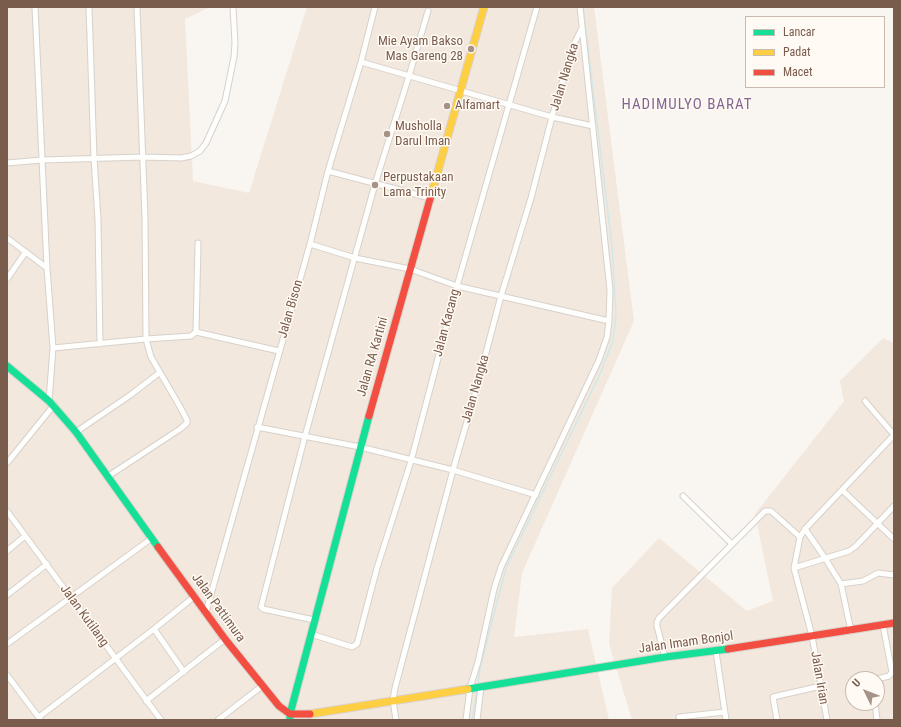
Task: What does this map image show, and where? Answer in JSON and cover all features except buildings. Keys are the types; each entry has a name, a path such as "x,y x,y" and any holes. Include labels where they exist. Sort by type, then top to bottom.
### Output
{"main road":[{"name":"Jalan RA Kartini","path":"290,717 360,447 484,7"},
{"name":"Jalan Pattimura","path":"7,366 51,403 76,432 225,639 262,686 290,717"},
{"name":"Jalan Imam Bonjol","path":"480,687 665,657 716,651 894,623"},
{"path":"290,717 480,687"}],"street":[{"path":"7,463 51,403 53,348 47,268 35,7"},
{"path":"89,7 94,158 98,220 100,344"},
{"path":"107,476 180,429 186,423 179,405 150,357 146,339 145,217 137,7"},
{"path":"7,163 94,158 186,157 200,151 206,143 225,101 234,57 235,43 233,7"},
{"name":"Jalan Bison","path":"206,612 310,244 328,171 361,62 375,7"},
{"name":"Jalan Kacang","path":"311,634 352,646 357,644 377,568 411,461 457,286 537,7"},
{"path":"580,7 583,28"},
{"path":"314,620 263,609 261,607 305,436 375,184 428,11"},
{"name":"Jalan Nangka","path":"393,700 453,470 501,296 531,198 552,117 573,47 583,28"},
{"name":"Jalan Nangka","path":"466,720 470,688 478,662 494,589 501,567 599,360 609,321 610,290 583,28"},
{"path":"361,62 552,117 593,126"},
{"path":"328,171 430,198"},
{"path":"7,238 47,268"},
{"path":"196,332 198,243"},
{"path":"310,244 355,258 410,270 457,286 609,321"},
{"path":"7,279 25,253"},
{"path":"53,348 191,336 196,332"},
{"path":"196,332 279,351"},
{"path":"76,432 129,396 159,373"},
{"path":"865,401 894,435 805,529 800,538 794,568 843,554 852,549 894,506"},
{"path":"257,428 360,447 411,461 453,470 536,494"},
{"path":"842,490 894,539"},
{"path":"683,496 732,544"},
{"path":"665,657 657,626 658,620 732,544 768,510 800,538"},
{"name":"Jalan Kutilang","path":"7,511 161,720"},
{"path":"805,529 841,584 850,630"},
{"path":"7,551 25,536"},
{"path":"7,644 152,538"},
{"path":"7,595 47,564"},
{"name":"Jalan Irian","path":"794,568 812,636 827,720"},
{"path":"841,584 859,582 878,572 894,575"},
{"path":"7,675 40,719 195,596"},
{"path":"883,625 892,672 889,676 885,677"},
{"path":"154,629 184,672"},
{"path":"146,701 225,639"},
{"path":"716,651 726,720"},
{"path":"218,720 262,686"},
{"path":"777,720 773,697 821,686"},
{"path":"477,720 480,687"},
{"path":"393,700 396,720"},
{"path":"679,717 725,712"}],"shaded area":[{"path":"7,7 210,7 185,19 193,181 249,193 307,7 594,7 634,321 522,573 514,637 588,629 609,720 7,720"},
{"path":"883,338 894,343 894,720 632,720 609,644 612,588 659,538 747,611 773,601 755,514 844,401 840,381"}],"waterway":[{"path":"478,685 480,668 506,568 600,374 613,341 616,314 612,246 583,7"},
{"path":"472,720 477,690"}],"traffic: fast":[{"path":"7,366 49,401 76,432 158,547"},
{"path":"290,720 290,714 369,416"},
{"path":"468,689 665,657 728,649"}],"traffic: slow":[{"path":"432,192 484,7"},
{"path":"310,714 468,689"}],"traffic: jam":[{"path":"369,416 432,192"},
{"path":"158,547 225,639 279,706 290,714 310,714"},
{"path":"728,649 894,623"}],"place":[{"name":"Mie Ayam Bakso Mas Gareng 28","path":"471,49"},
{"name":"Alfamart","path":"447,106"},
{"name":"Musholla Darul Iman","path":"387,134"},
{"name":"Perpustakaan Lama Trinity","path":"375,185"}],"district":[{"name":"HADIMULYO BARAT","path":"687,105"}]}
